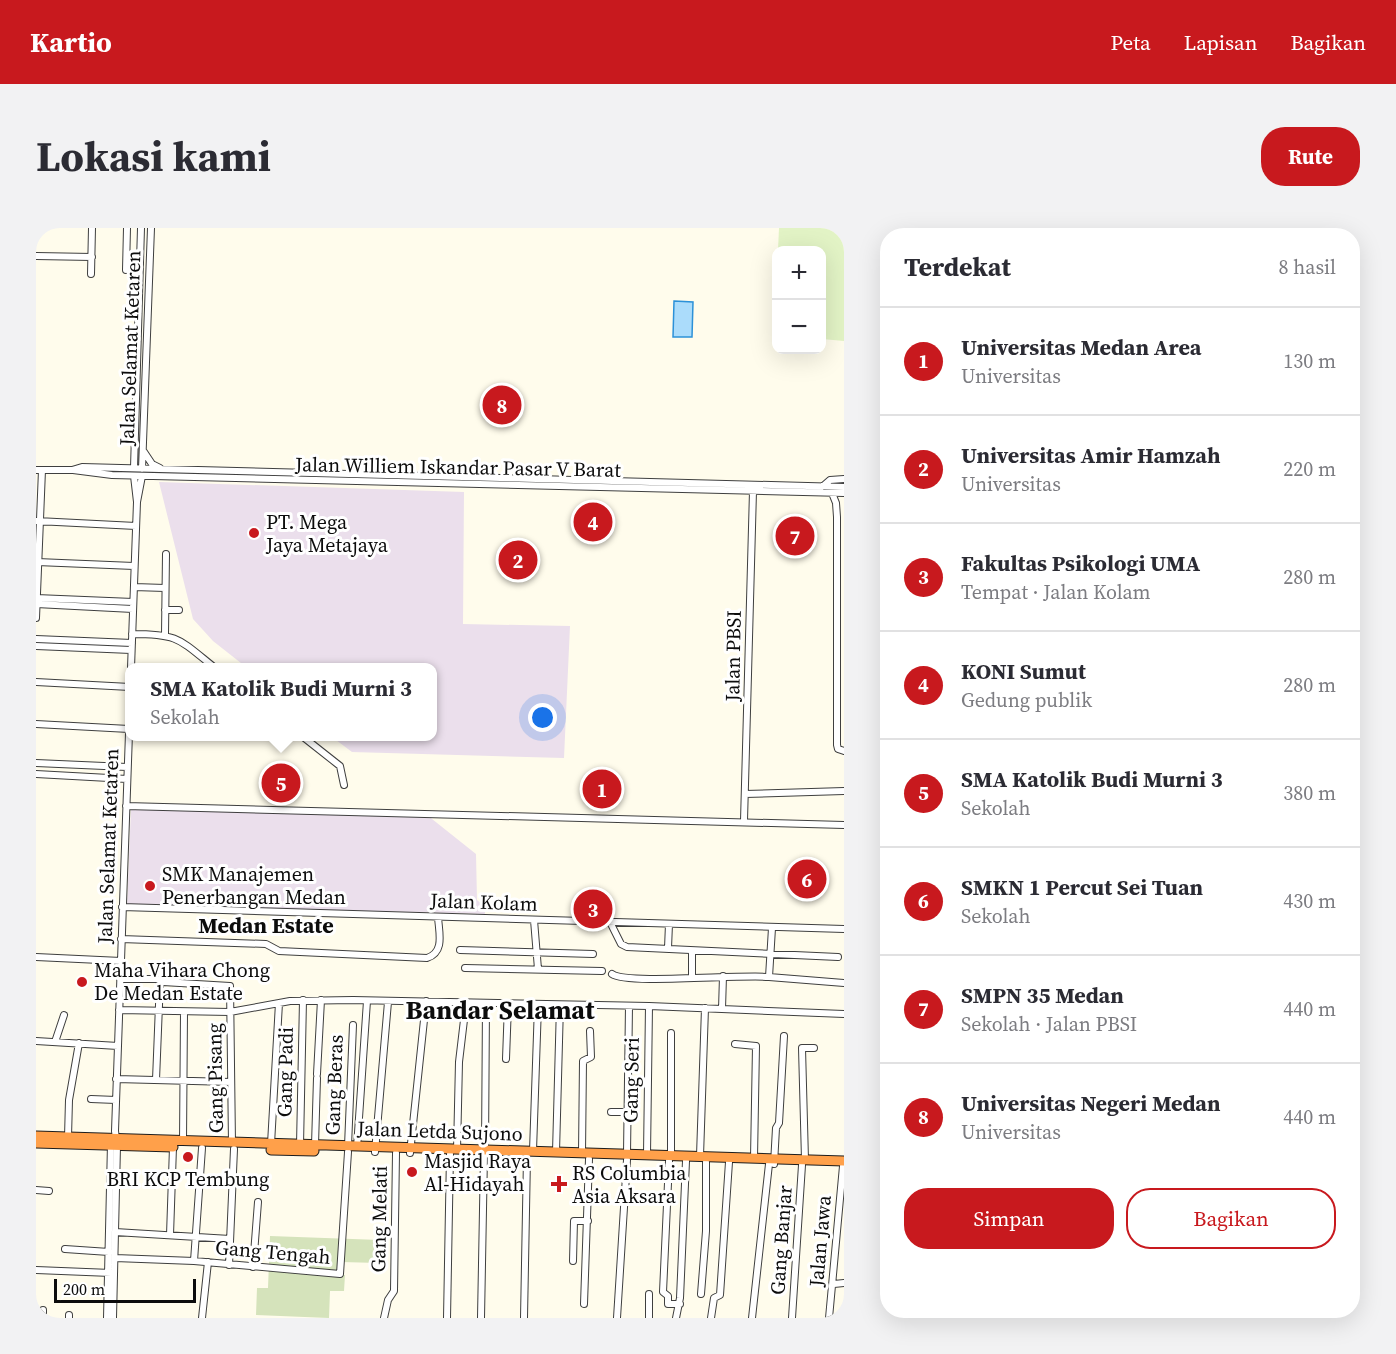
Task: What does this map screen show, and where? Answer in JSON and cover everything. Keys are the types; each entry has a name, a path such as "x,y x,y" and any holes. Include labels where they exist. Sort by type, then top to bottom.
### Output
{"highway":[{"name":"Jalan Letda Sujono","path":"36,1136 233,1146 351,1148"},
{"name":"Jalan Letda Sujono","path":"36,1143 114,1140 202,1148 272,1144 315,1145 375,1150 703,1159 754,1158 773,1162"},
{"name":"Jalan Letda Sujono","path":"375,1150 396,1153 411,1151"},
{"name":"Jalan Letda Sujono","path":"530,1154 556,1152 585,1156"},
{"name":"Jalan Letda Sujono","path":"627,1157 647,1155 686,1161 703,1159 729,1162 844,1164"}],"street":[{"path":"92,228 92,274"},
{"path":"126,270 127,228"},
{"path":"141,231 150,231"},
{"name":"Jalan Selamat Ketaren","path":"137,502 134,472 141,231"},
{"name":"Jalan Selamat Ketaren","path":"131,663 137,502 143,449 150,231"},
{"path":"36,255 92,257"},
{"path":"126,260 140,261"},
{"path":"136,382 145,382"},
{"path":"143,449 148,459 162,469"},
{"name":"Jalan Williem Iskandar Pasar V Barat","path":"142,472 162,469 264,475"},
{"path":"36,618 39,470"},
{"name":"Jalan Williem Iskandar Pasar V Barat","path":"39,470 72,470 81,473 142,472 615,485 844,487"},
{"path":"822,487 830,480 844,479"},
{"name":"Jalan Williem Iskandar Pasar V Barat","path":"677,486 753,491 844,493"},
{"name":"Jalan PBSI","path":"744,821 753,491"},
{"path":"831,493 836,503 841,566 841,656 837,744 838,749 844,751"},
{"path":"38,521 136,526"},
{"path":"165,634 166,554"},
{"path":"37,562 134,566"},
{"path":"134,587 165,588"},
{"path":"36,601 133,605"},
{"path":"165,610 179,609"},
{"path":"132,634 165,634 178,638 209,663"},
{"path":"36,639 58,643 132,646"},
{"path":"36,646 58,643"},
{"path":"36,682 125,687"},
{"path":"36,724 125,729"},
{"name":"Jalan Selamat Ketaren","path":"114,1140 128,741"},
{"path":"308,741 340,766 345,785"},
{"path":"36,763 127,767"},
{"path":"36,774 127,779"},
{"path":"745,794 844,792"},
{"path":"126,806 844,825"},
{"name":"Jalan Kolam","path":"122,908 844,929"},
{"path":"121,939 266,944 279,951 428,958 439,949 438,917"},
{"path":"534,920 538,969"},
{"path":"610,922 625,946 668,948 692,952 838,957"},
{"path":"668,948 669,924"},
{"path":"769,976 772,928"},
{"path":"460,950 593,954"},
{"path":"692,952 692,976"},
{"path":"36,957 120,962"},
{"path":"465,968 602,971"},
{"path":"612,974 618,978 652,979 692,976 769,976 844,983"},
{"path":"722,1009 723,976"},
{"path":"120,979 160,980 156,1080"},
{"name":"Gang Pisang","path":"160,980 229,986 233,1146 229,1265"},
{"name":"Gang Padi","path":"300,1145 303,1000"},
{"path":"119,1010 230,1012 279,1003 321,1000 649,1006 844,1014"},
{"path":"315,1145 321,1000"},
{"path":"351,1148 367,1001"},
{"path":"411,1151 426,1001"},
{"path":"375,1150 388,1002"},
{"path":"272,1144 279,1003"},
{"path":"447,1318 458,1071 466,1003"},
{"path":"481,1318 486,1004"},
{"path":"506,1059 508,1004"},
{"path":"524,1318 538,1005"},
{"path":"556,1152 560,1005"},
{"path":"617,1318 627,1157 629,1006"},
{"name":"Gang Seri","path":"647,1155 649,1006"},
{"path":"702,1294 706,1231 703,1159 705,1008"},
{"path":"183,1142 184,1012"},
{"path":"55,1042 64,1015"},
{"name":"Gang Beras","path":"351,1148 352,1025"},
{"path":"584,1304 588,1221 583,1061 591,1057 590,1031"},
{"path":"671,1034 670,1158 663,1290 668,1296 668,1304 680,1304"},
{"path":"752,1318 776,1128 779,1123 784,1036"},
{"path":"36,1041 118,1046"},
{"path":"68,1137 69,1100 79,1044"},
{"path":"735,1044 756,1046 754,1158"},
{"name":"Gang Banjar","path":"792,1318 803,1162 802,1048 814,1048"},
{"path":"116,1079 231,1082"},
{"path":"91,1099 116,1100"},
{"path":"611,1112 628,1113"},
{"path":"107,1318 115,1258 114,1140"},
{"path":"113,1318 109,1252 114,1140"},
{"path":"170,1235 173,1147"},
{"path":"194,1261 202,1148"},
{"name":"Gang Tengah","path":"115,1258 194,1261 341,1274 351,1148"},
{"name":"Gang Melati","path":"384,1318 387,1301 394,1291 396,1153"},
{"path":"676,1318 680,1304 686,1161"},
{"path":"711,1318 714,1298 720,1296 729,1162"},
{"name":"Jalan Jawa","path":"829,1318 842,1219 844,1164"},
{"path":"36,1190 49,1191"},
{"path":"253,1267 258,1202"},
{"path":"573,1261 574,1221 588,1221"},
{"path":"116,1232 230,1239"},
{"path":"65,1249 109,1252"},
{"path":"836,1259 844,1259"},
{"path":"202,1318 208,1262"},
{"path":"36,1270 112,1273"},
{"path":"834,1284 844,1283"},
{"path":"649,1294 649,1318"},
{"path":"43,1310 43,1318"}],"shaded area":[{"path":"159,482 464,492 463,624 570,626 564,758 352,752 337,741 437,741 437,663 241,663 213,641 193,619"},
{"path":"131,808 427,815 476,854 477,900 485,907 485,914 127,905"}],"green space":[{"path":"779,228 844,228 844,341 826,339 826,246 778,246"},
{"path":"270,1236 380,1240 379,1263 341,1262 341,1275 345,1275 344,1291 330,1291 329,1318 256,1315 257,1288 268,1288"}],"water":[{"path":"674,301 693,302 692,337 673,337"}],"place":[{"name":"Universitas Negeri Medan","path":"502,405"},
{"name":"KONI Sumut","path":"593,522"},
{"name":"PT. Mega Jaya Metajaya","path":"254,533"},
{"name":"SMPN 35 Medan","path":"795,536"},
{"name":"Universitas Amir Hamzah","path":"518,560"},
{"name":"SMA Katolik Budi Murni 3","path":"281,783"},
{"name":"Universitas Medan Area","path":"602,789"},
{"name":"SMKN 1 Percut Sei Tuan","path":"807,879"},
{"name":"SMK Manajemen Penerbangan Medan","path":"150,886"},
{"name":"Fakultas Psikologi UMA","path":"593,909"},
{"name":"Maha Vihara Chong De Medan Estate","path":"82,982"},
{"name":"BRI KCP Tembung","path":"188,1157"},
{"name":"Masjid Raya Al-Hidayah","path":"412,1172"},
{"name":"RS Columbia Asia Aksara","path":"559,1184"}],"district":[{"name":"Medan Estate","path":"266,925"},
{"name":"Bandar Selamat","path":"500,1010"}]}
